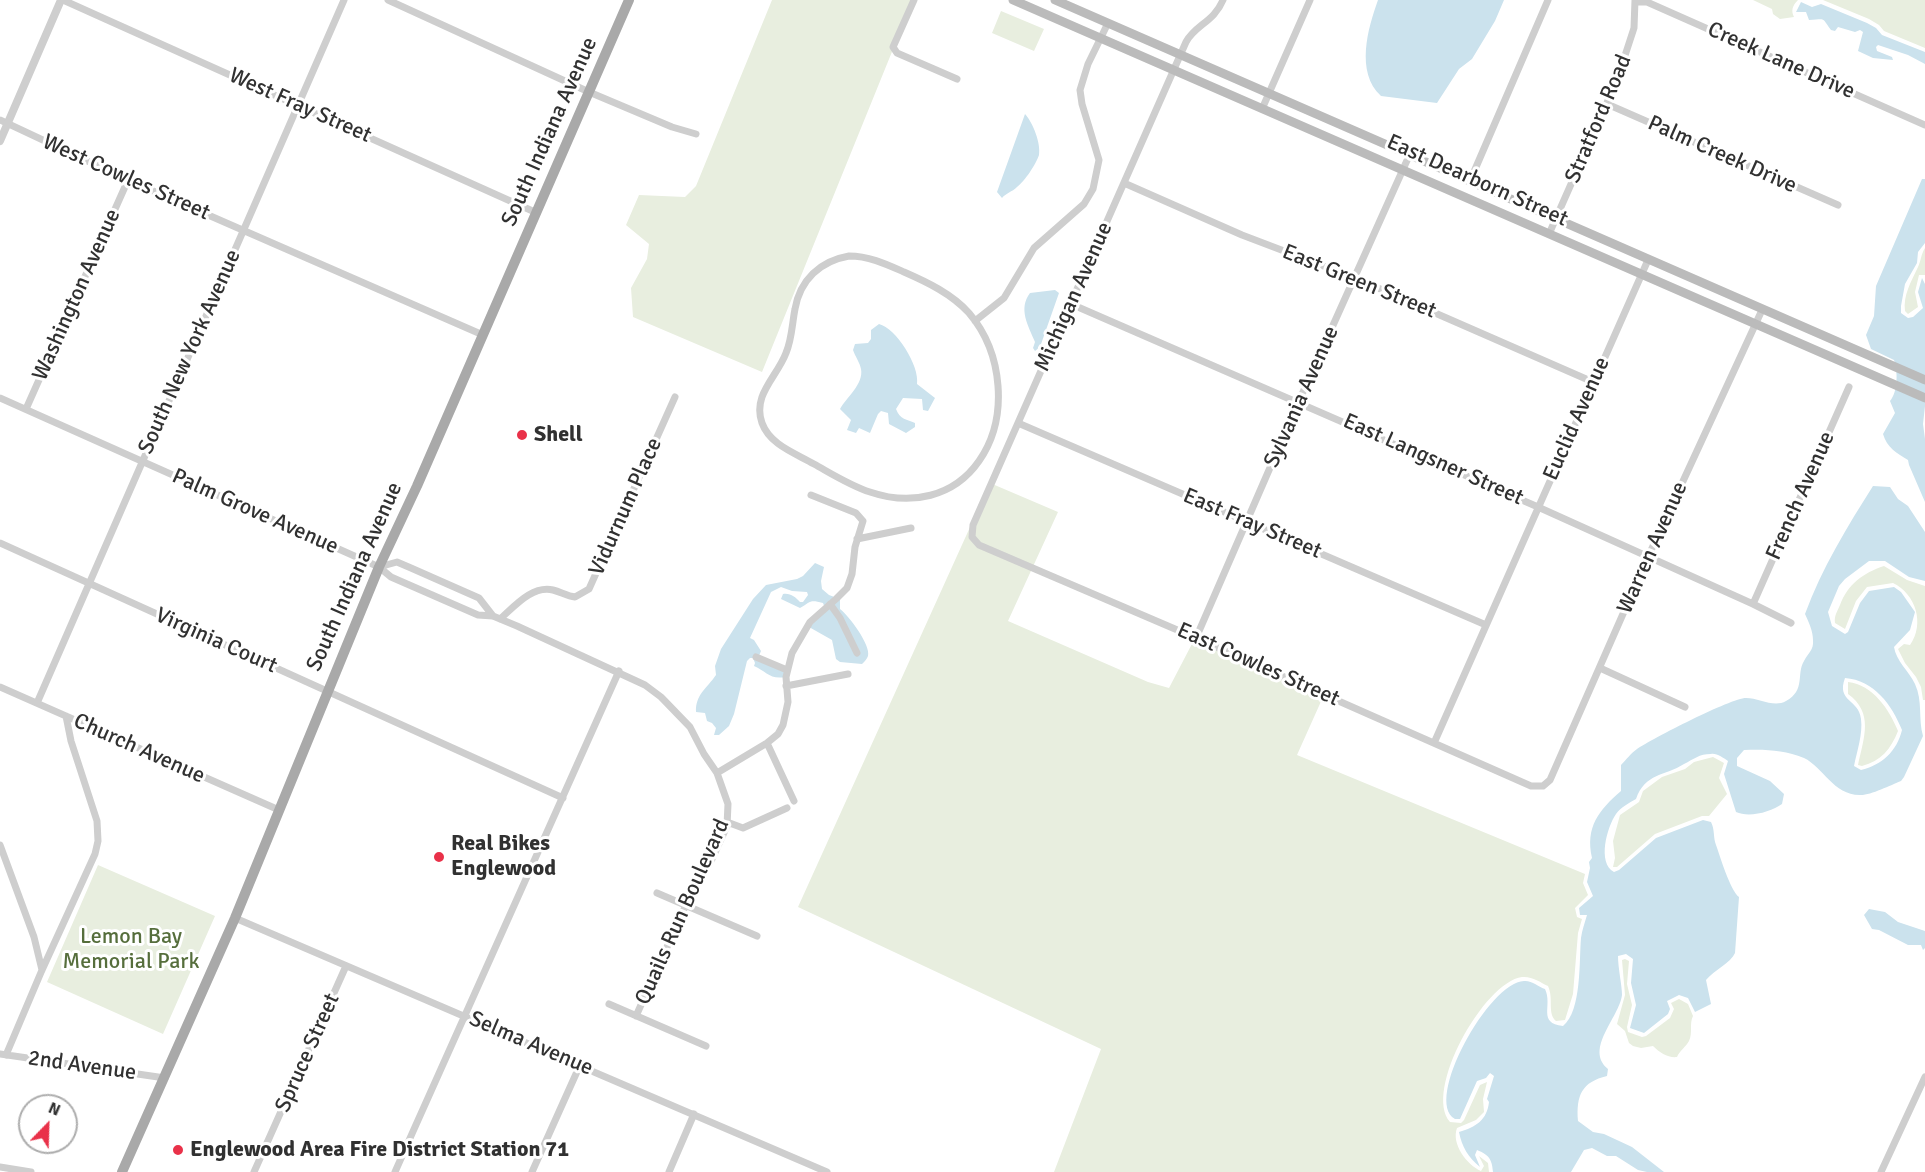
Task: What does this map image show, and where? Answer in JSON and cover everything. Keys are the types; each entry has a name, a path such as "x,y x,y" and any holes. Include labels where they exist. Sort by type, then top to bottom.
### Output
{"main road":[{"name":"South Indiana Avenue","path":"123,1172 235,918 379,567 417,486 629,0"},
{"name":"East Dearborn Street","path":"1013,0 1925,398"},
{"name":"East Dearborn Street","path":"1055,0 1073,4 1108,24 1925,380"}],"street":[{"name":"West Fray Street","path":"62,0 537,213"},
{"path":"0,141 4,122 62,0"},
{"name":"South New York Avenue","path":"37,704 344,0"},
{"path":"388,0 589,92 672,127 696,134"},
{"path":"914,0 893,47 897,53 957,79"},
{"name":"Michigan Avenue","path":"973,540 971,532 973,525 1180,55 1191,35 1211,19 1223,0"},
{"path":"1263,109 1310,0"},
{"path":"1470,182 1548,0"},
{"name":"Stratford Road","path":"1549,234 1607,104 1631,41 1635,1"},
{"name":"Creek Lane Drive","path":"1635,1 1647,2 1925,125"},
{"path":"975,321 1004,298 1034,248 1084,204 1094,189 1099,166 1098,155 1082,104 1080,90 1088,64 1108,24"},
{"name":"Palm Creek Drive","path":"1607,104 1838,206"},
{"name":"West Cowles Street","path":"4,122 128,180 483,335"},
{"name":"Sylvania Avenue","path":"1196,638 1299,401 1410,156"},
{"name":"Washington Avenue","path":"26,409 128,180"},
{"name":"East Green Street","path":"1124,183 1242,235 1355,278 1593,382"},
{"path":"856,256 894,267 946,294 975,321 987,344 995,368 998,390 997,417 990,443 980,460 964,479 952,488 930,496 915,498 893,497 870,492 780,445 766,431 760,416 761,397 786,354 792,335 797,299 810,277 822,265 832,260 856,256"},
{"name":"Euclid Avenue","path":"1434,743 1648,260"},
{"name":"East Langsner Street","path":"1071,304 1299,401 1648,556 1791,623"},
{"name":"Warren Avenue","path":"1543,786 1550,780 1648,556 1762,310"},
{"name":"French Avenue","path":"1753,604 1849,387"},
{"name":"Vidurnum Place","path":"496,617 538,590 551,589 576,597 589,589 675,397"},
{"name":"Palm Grove Avenue","path":"0,398 379,567"},
{"name":"East Fray Street","path":"1018,423 1486,625"},
{"path":"717,773 778,734 786,715 786,686 792,653 805,629 819,613 841,595 850,579 857,539 863,521 856,513 811,495"},
{"path":"857,539 910,528"},
{"name":"East Cowles Street","path":"973,540 984,548 1196,638 1531,786 1543,786"},
{"name":"Virginia Court","path":"0,543 563,798"},
{"name":"Quails Run Boulevard","path":"379,567 398,562 411,567 479,598 496,617"},
{"name":"Quails Run Boulevard","path":"379,567 392,577 478,615 496,617 645,685 684,720 717,773 728,804 728,822 712,858 686,905 636,1016"},
{"path":"830,604 840,618 857,653"},
{"path":"756,657 788,670"},
{"path":"1600,668 1685,707"},
{"path":"395,1172 619,672"},
{"path":"786,686 849,674"},
{"name":"Church Avenue","path":"0,687 279,810"},
{"path":"3,1055 95,854 98,841 97,821 71,741 66,716"},
{"path":"767,743 794,801"},
{"path":"728,822 743,828 787,808"},
{"path":"0,845 34,937 42,970"},
{"path":"657,893 757,936"},
{"name":"Selma Avenue","path":"235,918 827,1172"},
{"name":"Spruce Street","path":"254,1172 346,966"},
{"path":"609,1004 706,1046"},
{"name":"2nd Avenue","path":"3,1055 165,1078"},
{"path":"532,1172 580,1065"},
{"path":"1881,1172 1925,1077"},
{"path":"669,1172 694,1114"},
{"path":"0,1167 31,1172"}],"green space":[{"path":"772,0 913,0 762,372 633,317 631,288 647,259 649,244 626,225 639,195 685,197 696,186"},
{"path":"1753,0 1798,0 1793,8 1794,17 1780,19 1773,14 1772,9"},
{"path":"1823,0 1925,0 1925,48 1884,31 1869,19"},
{"path":"1001,11 1044,29 1034,51 992,33"},
{"path":"1925,248 1925,275 1919,275 1915,292 1918,307 1908,314 1905,311 1906,294"},
{"path":"990,483 1058,512 1008,621 1148,682 1169,688 1194,640 1323,697 1297,755 1585,874 1583,883 1588,895 1575,908 1577,917 1582,919 1578,933 1573,994 1565,1020 1556,1021 1553,1018 1548,986 1533,978 1522,977 1507,983 1491,997 1475,1017 1451,1064 1445,1087 1444,1107 1450,1122 1461,1123 1464,1120 1480,1085 1487,1082 1483,1099 1484,1112 1476,1120 1457,1128 1456,1141 1470,1164 1481,1171 1484,1166 1479,1156 1488,1163 1489,1172 1054,1172 1101,1049 798,907"},
{"path":"1884,566 1907,580 1925,586 1925,700 1923,700 1921,687 1916,677 1898,649 1904,644 1910,645 1917,628 1916,610 1901,588 1893,583 1867,587 1856,601 1845,629 1835,623 1843,598 1852,585 1869,572"},
{"path":"1848,682 1865,688 1879,699 1890,714 1898,731 1884,753 1875,761 1862,766 1858,765 1864,735 1864,717 1856,701 1848,694"},
{"path":"1713,757 1724,763 1719,778 1727,794 1709,816 1702,816 1655,834 1617,867 1613,867 1615,858 1613,841 1620,815 1639,802 1643,791 1662,777 1685,769 1694,762"},
{"name":"Lemon Bay Memorial Park","path":"98,865 215,916 163,1034 47,982"},
{"path":"1622,960 1629,961 1627,984 1632,1005 1628,1032 1642,1037 1646,1036 1670,1018 1674,1009 1671,1003 1679,999 1688,1004 1693,1016 1690,1038 1677,1057 1670,1057 1653,1046 1641,1048 1633,1046 1629,1043 1625,1031 1617,1024 1625,995"}],"water":[{"path":"1378,0 1504,0 1495,21 1472,59 1459,69 1437,103 1381,96 1373,86 1368,75 1366,50"},
{"path":"1801,2 1812,7 1821,4 1867,23 1882,35 1925,52 1925,64 1908,55 1878,45 1877,51 1892,57 1893,60 1873,58 1858,51 1863,32 1838,27 1835,31 1831,30 1823,20 1809,20 1806,12 1796,12"},
{"path":"1025,114 1036,133 1039,155 1023,181 1002,198 997,192"},
{"path":"1922,179 1925,179 1925,243 1918,252 1917,263 1905,284 1901,313 1908,318 1913,317 1923,308 1918,292 1922,278 1925,284 1923,424 1925,502 1908,460 1890,447 1883,434 1895,413 1890,401 1895,392 1894,360 1871,349 1866,335 1874,316 1876,286"},
{"path":"1055,290 1059,293 1040,347 1035,351 1033,348 1035,342 1025,317 1026,299 1030,293"},
{"path":"879,324 893,333 906,349 915,368 917,384 935,398 928,411 923,410 922,399 903,398 896,409 904,419 915,423 915,427 906,433 889,424 888,413 881,411 870,433 859,428 856,433 847,430 851,420 840,409 860,380 860,367 853,350 855,344 868,343 871,339 871,330"},
{"path":"1873,486 1890,487 1898,499 1908,506 1925,532 1925,581 1909,577 1885,561 1869,561 1839,586 1828,612 1832,626 1845,634 1848,632 1860,603 1869,591 1894,587 1901,592 1915,612 1910,630 1894,647 1897,657 1917,690 1923,736 1904,777 1901,781 1870,793 1852,794 1836,786 1804,758 1774,751 1744,750 1737,758 1737,766 1770,781 1784,794 1782,804 1777,807 1766,812 1747,814 1736,812 1724,774 1728,761 1715,754 1697,757 1656,776 1645,784 1636,799 1620,809 1613,820 1605,844 1606,861 1609,867 1614,872 1619,870 1656,838 1703,820 1711,822 1715,842 1726,873 1739,897 1735,953 1706,980 1711,1004 1695,1012 1688,998 1679,995 1667,1001 1670,1009 1668,1014 1644,1033 1630,1028 1636,1005 1631,983 1633,959 1626,954 1618,956 1622,995 1601,1043 1600,1052 1602,1061 1608,1069 1607,1076 1592,1082 1582,1091 1578,1104 1578,1121 1593,1132 1604,1134 1632,1147 1664,1172 1638,1170 1616,1156 1607,1156 1592,1148 1584,1150 1571,1172 1493,1172 1489,1158 1477,1150 1475,1155 1480,1167 1466,1151 1459,1132 1480,1122 1486,1114 1489,1102 1487,1099 1494,1076 1490,1073 1486,1078 1477,1081 1460,1119 1455,1119 1447,1108 1447,1090 1454,1068 1478,1020 1494,1000 1510,986 1527,981 1545,989 1550,1021 1563,1026 1569,1019 1577,997 1581,938 1587,915 1580,915 1579,908 1593,896 1587,882 1589,862 1592,858 1590,837 1600,812 1621,791 1621,765 1645,744 1725,705 1746,698 1781,703 1792,697 1798,687 1802,666 1813,643 1812,630 1805,614 1827,564","holes":["1845,678 1865,683 1881,695 1902,730 1900,738 1888,756 1876,765 1861,770 1854,766 1861,719 1859,712 1843,692"]},
{"path":"815,563 824,567 822,589 829,595 840,599 840,609 863,638 868,651 867,658 862,664 840,662 836,659 832,640 809,627 825,608 823,603 812,601 800,608 781,599 783,594 791,595 803,602 808,595 807,592 792,591 781,587 771,592 750,638 761,651 758,658 785,667 785,677 780,678 768,674 754,666 753,658 750,658 747,661 729,726 719,735 714,735 716,728 707,721 705,713 696,712 696,706 700,696 716,675 715,666 721,649 753,599 766,585 797,579"},
{"path":"1869,909 1885,912 1898,922 1925,931 1925,948 1923,950 1921,945 1908,945 1879,930 1872,929 1864,915"}],"place":[{"name":"Shell","path":"522,435"},
{"name":"Real Bikes Englewood","path":"439,857"},
{"name":"Englewood Area Fire District Station 71","path":"178,1150"}]}
